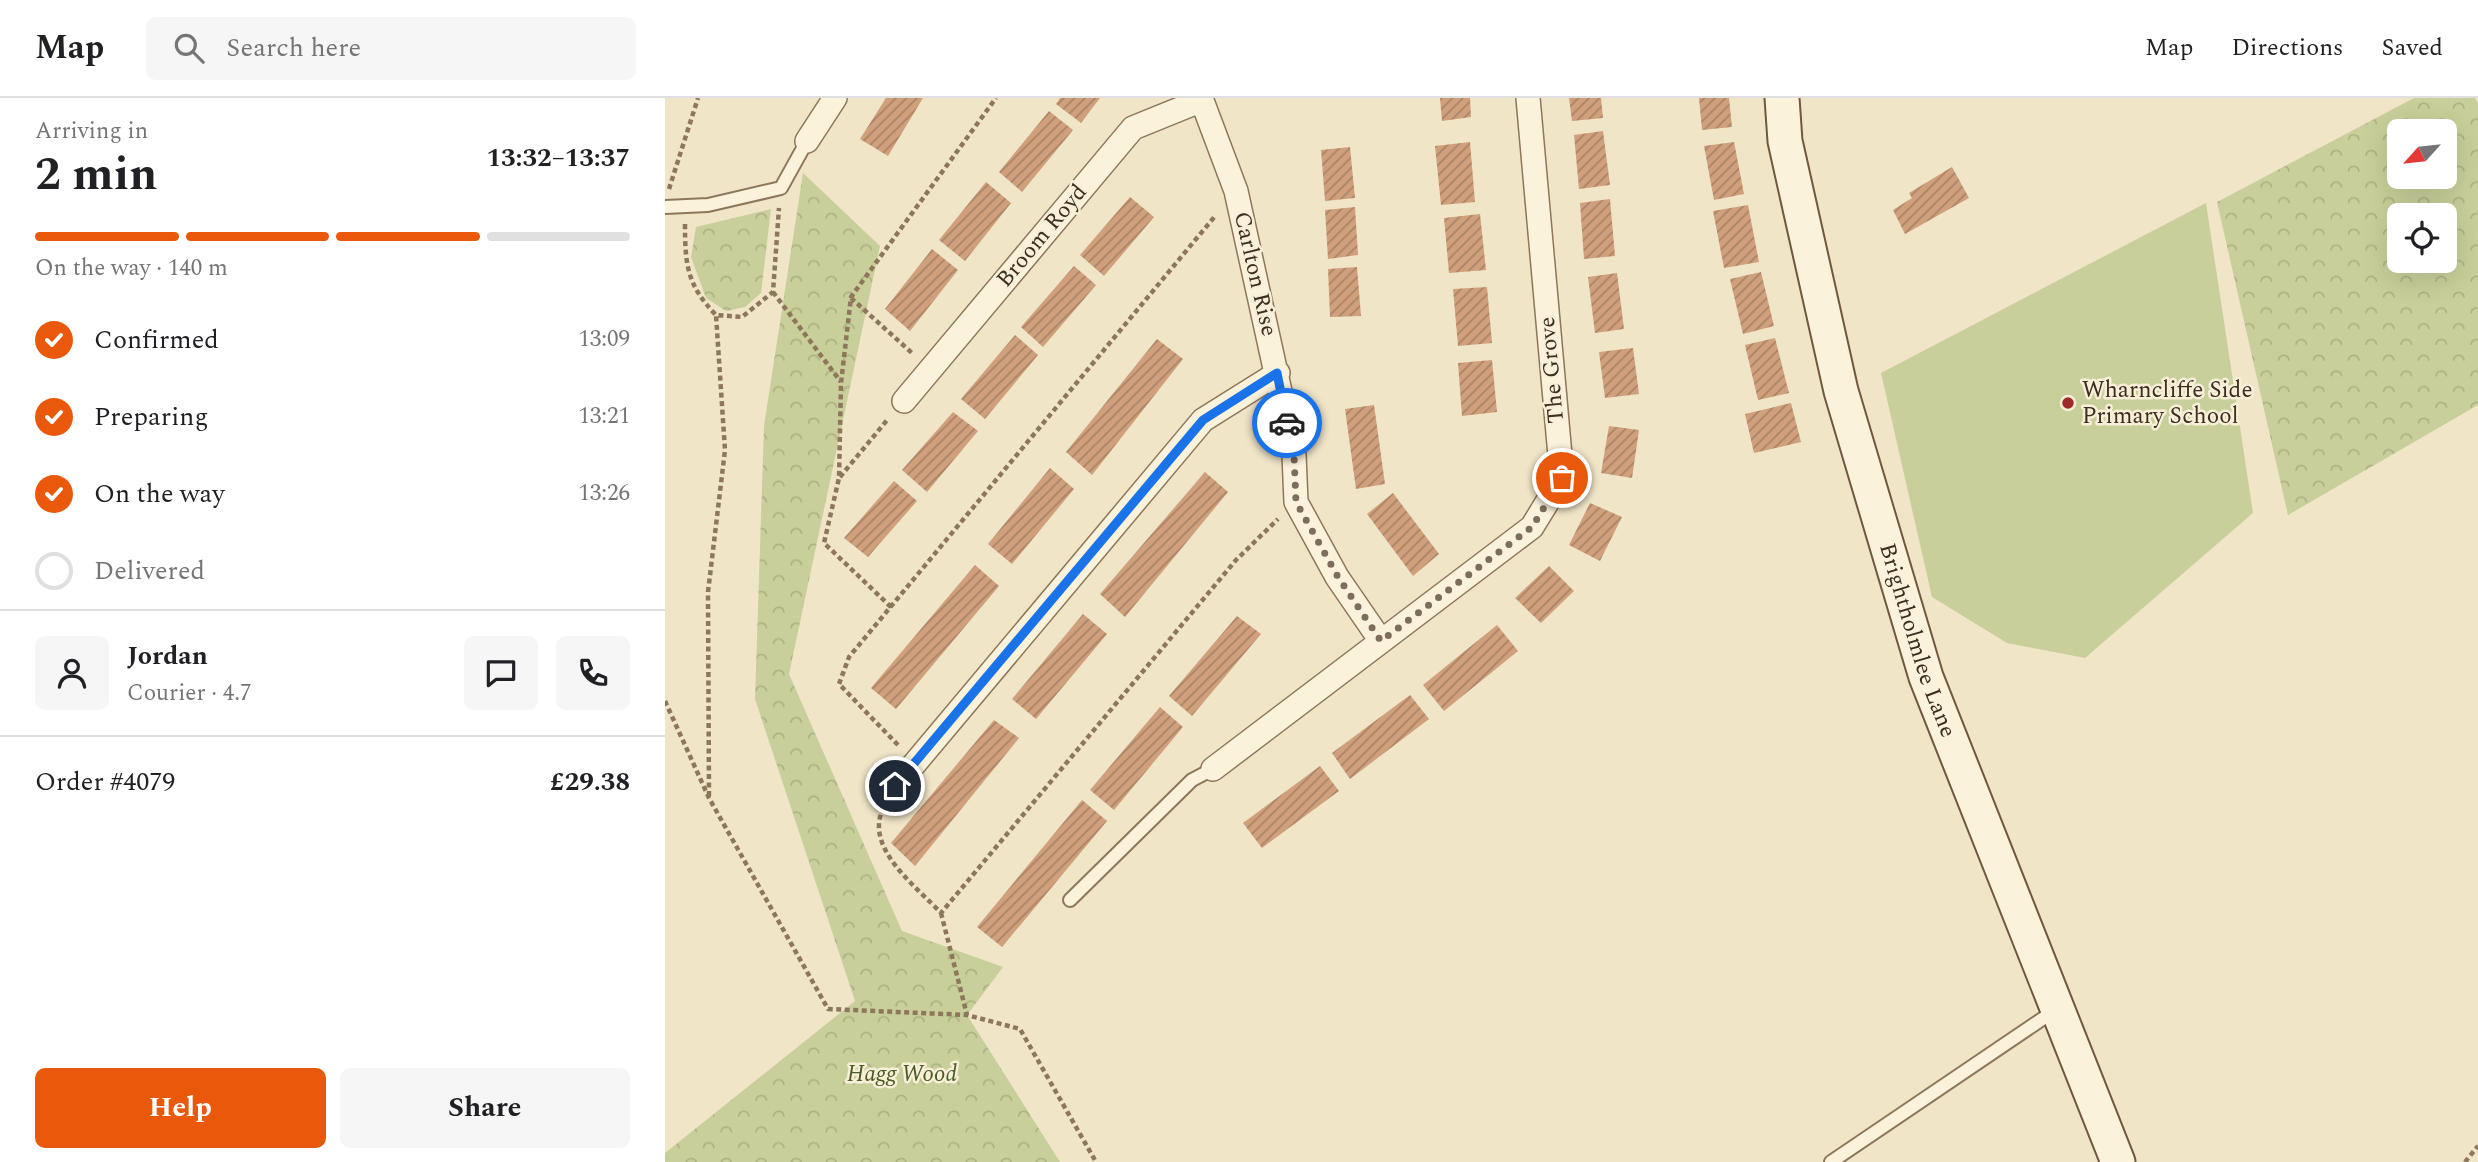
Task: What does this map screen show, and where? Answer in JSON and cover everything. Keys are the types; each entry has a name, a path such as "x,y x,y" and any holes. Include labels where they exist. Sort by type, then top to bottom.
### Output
{"street":[{"path":"807,141 835,98"},
{"name":"The Grove","path":"1213,769 1532,527 1562,478 1528,98"},
{"name":"Brightholmlee Lane","path":"1782,98 1785,141 1841,391 1926,677 2118,1162"},
{"name":"Carlton Rise","path":"1202,99 1236,191 1294,455 1296,502 1338,577 1381,641"},
{"name":"Broom Royd","path":"904,401 1133,128 1202,99"},
{"path":"895,786 1203,420 1277,373"}],"lane":[{"path":"665,207 708,205 781,188 807,141"},
{"path":"1070,900 1192,780 1213,769"},
{"path":"1831,1162 2057,1008"}],"path":[{"path":"665,199 698,98"},
{"path":"891,607 824,542 839,478 841,383 851,297 996,98"},
{"path":"781,188 773,292 841,383"},
{"path":"915,763 839,684 849,657 1236,191"},
{"path":"685,206 685,263 698,297 716,315 742,317 773,292"},
{"path":"851,297 930,369"},
{"path":"709,798 708,592 725,450 716,315"},
{"path":"839,478 904,401"},
{"path":"941,913 1236,560 1296,502"},
{"path":"665,701 709,798 828,1009 967,1015 1020,1029 1096,1162"},
{"path":"895,786 880,814 879,840 893,862 941,913 967,1015"},
{"path":"2465,1162 2478,1146"}],"green space":[{"path":"2414,98 2475,98 2478,103 2478,405 2288,515 2217,202"},
{"name":"Hagg Wood","path":"803,173 880,246 789,674 902,931 1003,967 967,1015 1060,1162 665,1162 665,1153 855,1001 755,699 764,426"},
{"path":"2206,203 2253,513 2085,658 2007,643 1932,597 1881,373"},
{"path":"771,209 761,293 745,307 726,311 706,298 691,257 696,227"}],"building":[{"path":"886,98 923,98 888,156 860,139"},
{"path":"1060,98 1100,98 1081,123 1056,104"},
{"path":"1440,98 1470,98 1471,117 1442,121"},
{"path":"1569,98 1601,98 1603,118 1572,121"},
{"path":"1699,98 1729,98 1732,127 1702,130"},
{"path":"1049,111 1073,130 1022,192 999,172"},
{"path":"1603,131 1610,185 1579,189 1574,135"},
{"path":"1470,142 1475,202 1441,205 1435,146"},
{"path":"1734,142 1744,194 1714,200 1704,146"},
{"path":"1350,147 1355,198 1325,201 1321,150"},
{"path":"1952,167 1969,198 1905,234 1893,210 1912,198 1909,193"},
{"path":"986,182 1011,203 965,261 939,240"},
{"path":"1130,197 1154,217 1104,276 1080,255"},
{"path":"1610,199 1615,256 1584,259 1580,203"},
{"path":"1748,205 1759,262 1724,268 1713,211"},
{"path":"1355,207 1358,255 1328,259 1325,210"},
{"path":"1480,214 1486,270 1449,273 1444,218"},
{"path":"932,249 958,270 910,331 885,309"},
{"path":"1074,266 1096,285 1043,347 1021,327"},
{"path":"1357,267 1361,316 1330,317 1328,269"},
{"path":"1761,272 1774,326 1743,334 1730,279"},
{"path":"1617,273 1624,329 1595,333 1588,277"},
{"path":"1487,287 1492,343 1458,346 1453,289"},
{"path":"1015,335 1038,355 985,419 961,399"},
{"path":"1775,338 1789,393 1758,400 1745,345"},
{"path":"1157,339 1183,359 1092,475 1066,452"},
{"path":"1633,348 1639,394 1605,398 1599,352"},
{"path":"1492,360 1497,412 1462,416 1458,363"},
{"path":"1791,403 1801,442 1754,453 1745,414"},
{"path":"1374,405 1385,484 1356,489 1345,409"},
{"path":"953,412 978,431 927,492 902,470"},
{"path":"1609,426 1639,430 1632,478 1601,473"},
{"path":"1050,468 1074,489 1012,564 988,544"},
{"path":"1205,472 1228,492 1125,617 1100,594"},
{"path":"894,481 917,501 868,557 844,538"},
{"path":"1393,493 1439,554 1413,576 1367,514"},
{"path":"1590,503 1622,517 1600,561 1569,545"},
{"path":"975,565 999,586 896,709 871,688"},
{"path":"1549,566 1574,591 1541,623 1515,598"},
{"path":"1083,614 1107,634 1036,719 1012,699"},
{"path":"1237,616 1261,634 1192,716 1169,696"},
{"path":"1497,625 1518,651 1444,711 1423,685"},
{"path":"1410,695 1429,719 1350,779 1332,753"},
{"path":"1160,707 1183,727 1114,810 1090,790"},
{"path":"994,720 1019,738 915,866 891,843"},
{"path":"1320,766 1339,791 1262,848 1243,823"},
{"path":"1082,800 1107,821 1002,947 977,927"}],"way so far":[{"path":"1287,423 1294,455 1296,502 1338,577 1381,641 1532,527 1562,478"}],"place":[{"name":"Wharncliffe Side Primary School","path":"2068,403"}],"route":[{"path":"895,786 1203,420 1277,373 1287,423"}]}
